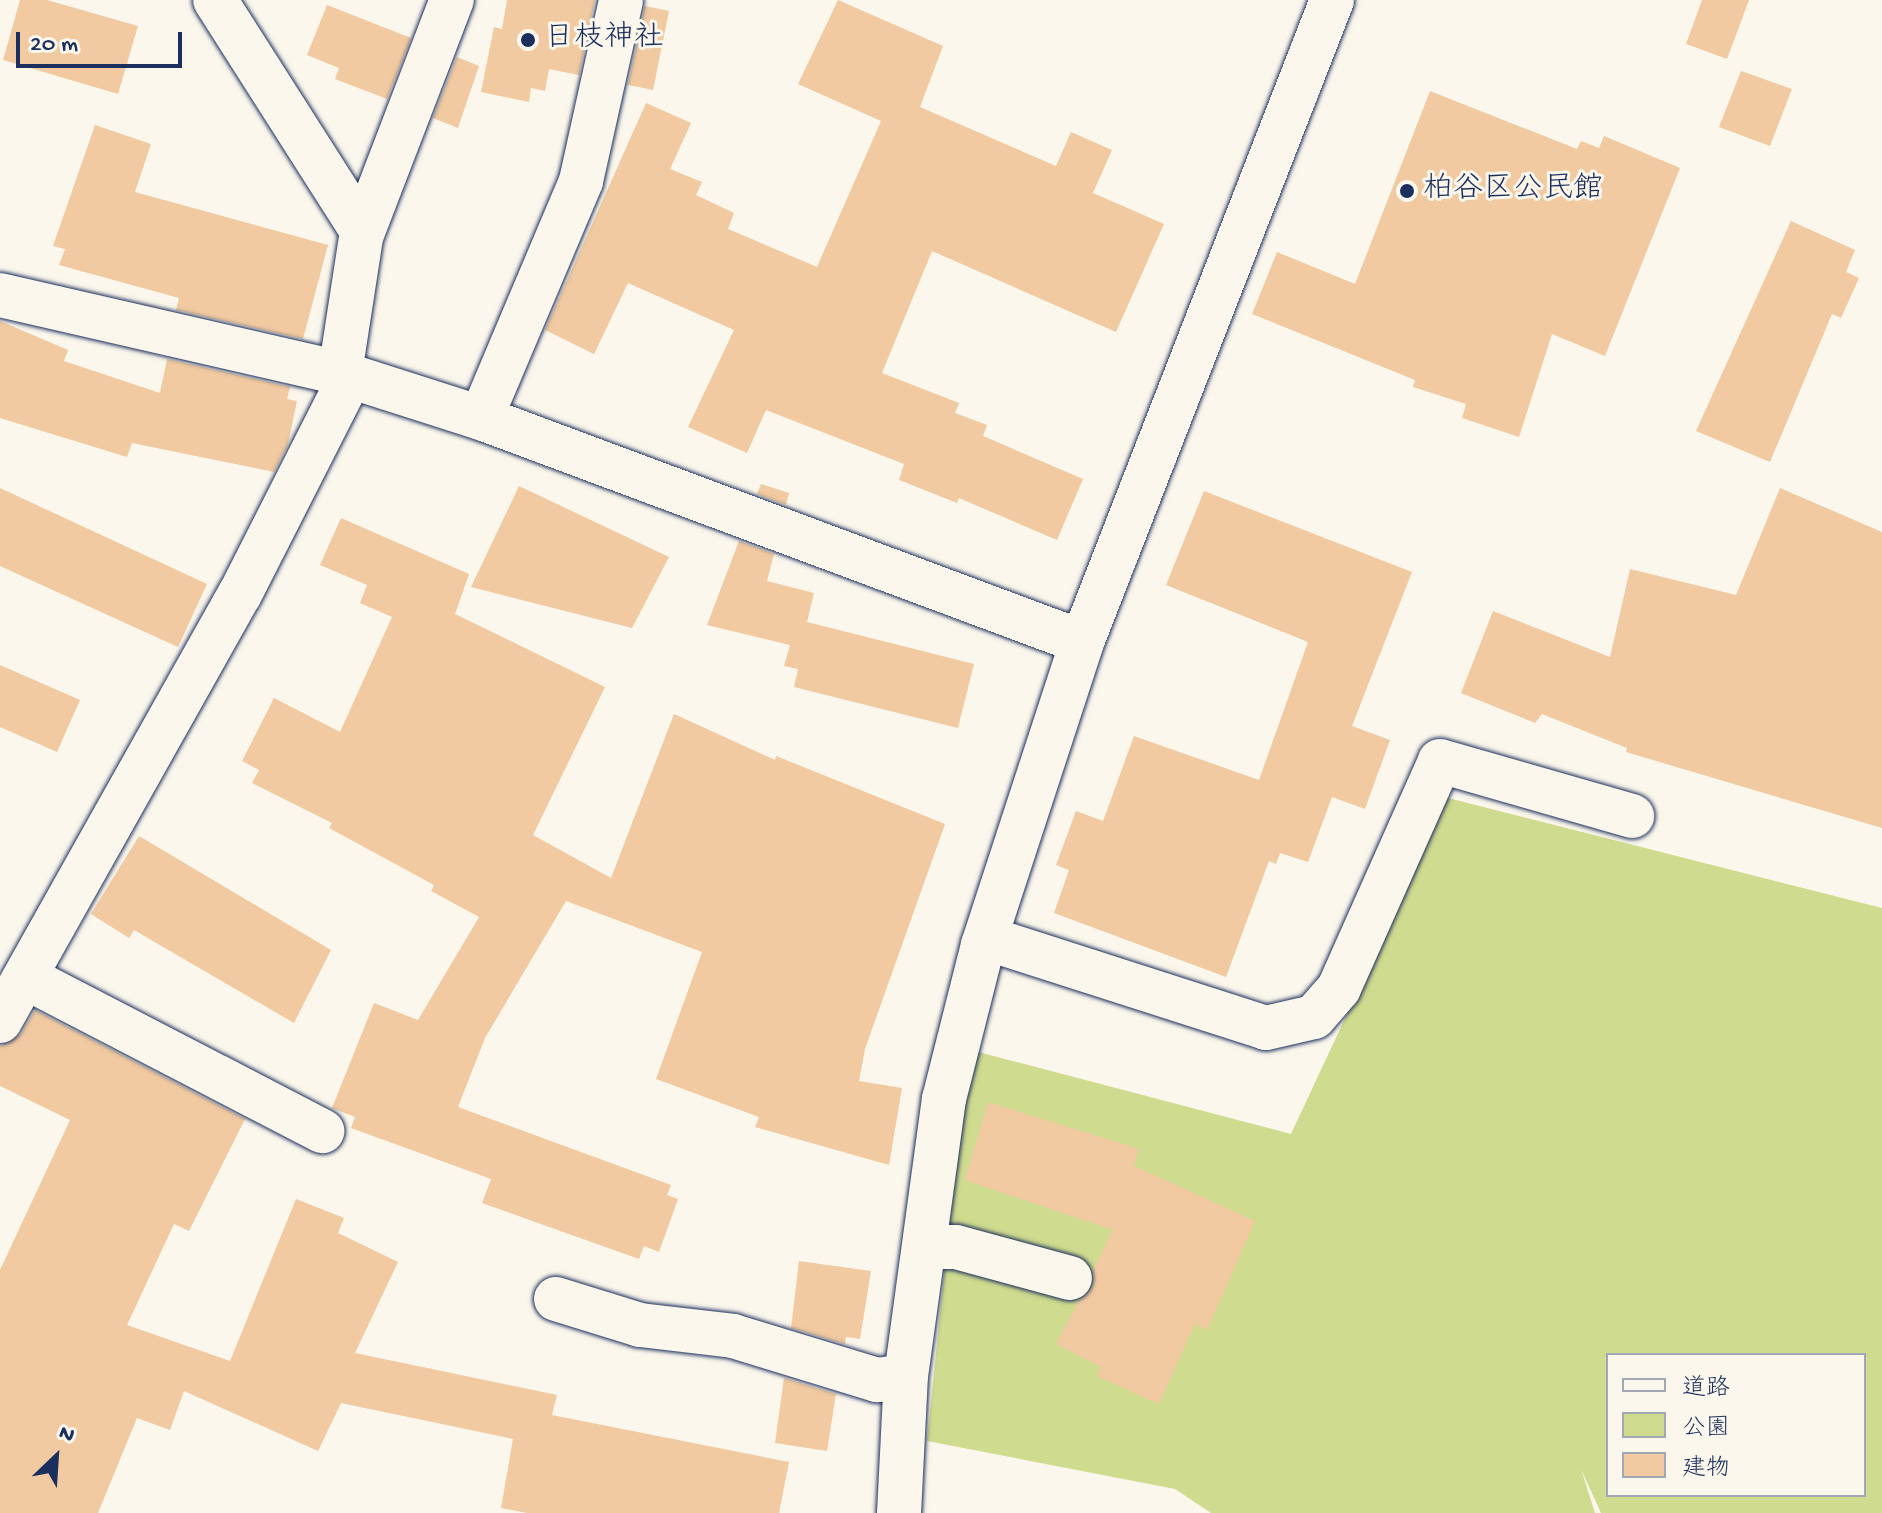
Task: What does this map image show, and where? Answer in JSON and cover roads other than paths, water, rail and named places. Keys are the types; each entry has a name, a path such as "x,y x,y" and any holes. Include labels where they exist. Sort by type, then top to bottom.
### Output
{"street":[{"path":"215,0 362,234"},
{"path":"0,1021 240,594 345,375 362,234 452,0"},
{"path":"481,418 581,181 621,0"},
{"path":"899,1513 906,1376 944,1099 986,938 1082,642 1332,0"},
{"path":"0,295 345,375 481,418 1082,642"},
{"path":"986,938 1266,1028 1314,1017 1339,988 1440,761 1632,816"},
{"path":"25,977 322,1131"},
{"path":"924,1247 956,1247 1070,1278"},
{"path":"556,1299 640,1325 733,1336 877,1380 906,1376"}],"place":[{"name":"日枝神社","path":"528,40"},
{"name":"柏谷区公民館","path":"1407,191"}]}
